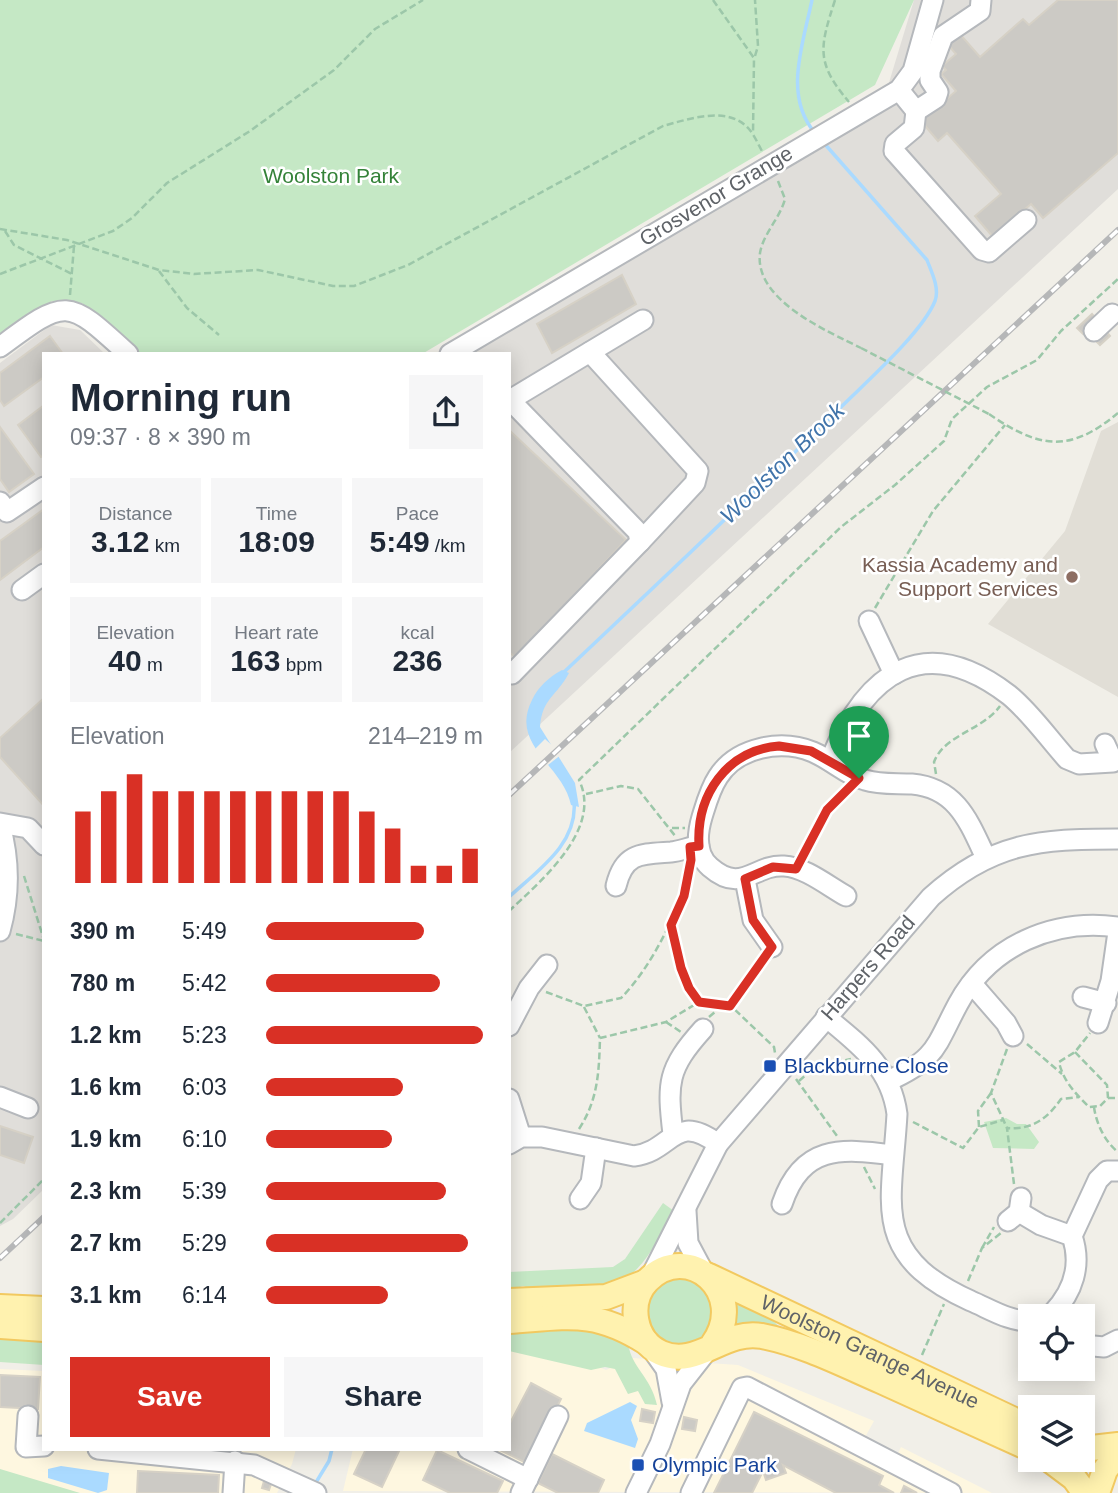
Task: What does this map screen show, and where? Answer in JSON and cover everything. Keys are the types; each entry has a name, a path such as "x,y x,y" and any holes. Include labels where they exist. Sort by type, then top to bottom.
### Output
{"main road":[{"path":"511,1301 606,1297 647,1281 660,1271 690,1267 706,1274 719,1287 726,1309 722,1331 712,1345 686,1357 659,1352 612,1322 588,1316 511,1321"},
{"name":"Woolston Grange Avenue","path":"706,1274 1018,1422"},
{"path":"647,1281 635,1306 635,1318 647,1343"},
{"path":"0,1307 42,1309"},
{"path":"0,1326 42,1329"},
{"name":"Woolston Grange Avenue","path":"712,1345 753,1335 800,1347 1018,1443"},
{"path":"1095,1448 1118,1445"},
{"path":"1097,1493 1105,1471 1118,1453"},
{"path":"1066,1472 1085,1493"}],"street":[{"path":"933,0 913,71 899,90 916,111 914,128 895,144 894,151 982,250 989,252 1026,220"},
{"path":"916,111 936,98 938,92 930,80 930,71 943,36 980,11 981,0"},
{"name":"Grosvenor Grange","path":"453,352 899,90"},
{"path":"0,347 48,313 66,309 86,316 126,352"},
{"path":"1094,331 1111,312"},
{"path":"511,399 643,320"},
{"path":"511,673 695,483 698,471 590,352"},
{"path":"511,401 638,532 640,542"},
{"path":"0,502 7,512 42,488"},
{"path":"22,590 42,575"},
{"path":"869,621 894,674"},
{"path":"830,761 839,739 866,695 894,674 923,664 957,665 1007,694 1067,759 1079,764 1113,762 1105,744"},
{"path":"690,847 711,790 725,768 744,754 765,747 794,747 830,761 859,778 915,784 941,790 952,798 968,820 986,858"},
{"path":"0,930 6,909 8,873 0,824 28,828 42,843"},
{"name":"Harpers Road","path":"647,1281 718,1144 931,897 956,876 986,858 1025,844 1118,839"},
{"path":"612,876 630,860 643,853 690,847"},
{"path":"690,847 722,876 745,879 773,867 796,869 849,896"},
{"path":"745,879 753,920 773,949"},
{"path":"888,1081 922,1064 936,1050 959,1002 992,962 1012,946 1034,936 1078,925 1118,929 1106,1003 1098,1023"},
{"path":"511,1022 534,975"},
{"path":"973,985 1006,1023 1013,1036"},
{"path":"1083,997 1106,1003"},
{"path":"826,1017 871,1054 888,1081 897,1114 890,1216 904,1251 917,1267 957,1294 1018,1320"},
{"path":"673,1134 668,1103 671,1079 682,1052 703,1029"},
{"path":"0,1097 28,1108"},
{"path":"511,1113 515,1141 542,1137 634,1156 647,1154 673,1134 696,1130 718,1144"},
{"path":"591,1190 596,1148"},
{"path":"781,1207 794,1177 817,1157 850,1149 893,1155"},
{"path":"1061,1304 1076,1270 1078,1255 1072,1236 1102,1175 1112,1170 1118,1171"},
{"name":"Harpers Road","path":"688,1203 686,1234 706,1274"},
{"path":"1016,1210 1041,1225 1072,1236"},
{"path":"647,1343 666,1370 672,1402"},
{"path":"636,1493 660,1444 672,1402 681,1384 712,1345"},
{"path":"691,1493 742,1388 747,1387 951,1493"},
{"path":"28,1416 35,1447"},
{"path":"471,1451 525,1486 558,1416"},
{"path":"121,1451 235,1461 274,1472 316,1493"},
{"path":"233,1493 235,1461"}],"path":[{"path":"0,274 113,231 132,218 167,183 250,131 334,70 375,29 423,0"},
{"path":"713,0 730,20 754,58"},
{"path":"753,134 754,58 758,47 755,0"},
{"path":"835,0 823,39 822,61 836,87 857,113"},
{"path":"2,230 80,244 159,270 194,274 258,271 333,286 354,286 408,265 663,126 701,116 724,116 748,127 765,156"},
{"path":"774,170 785,199 761,249 765,277 772,290 806,321 989,414 1005,425 1047,443 1062,443 1080,438 1118,413"},
{"path":"2,230 14,245 74,275"},
{"path":"66,309 74,275 74,246"},
{"path":"159,270 187,308 219,335"},
{"path":"511,909 570,848 582,815 586,794 579,780 841,527 895,485 944,441 952,419 969,403 998,380 1037,360 1061,331 1118,279"},
{"path":"869,621 933,510 1005,425"},
{"path":"952,798 933,769 936,756 944,746 993,715 1007,694"},
{"path":"796,869 827,810 859,778"},
{"path":"584,1006 621,998 671,925 684,896 691,860 690,847 638,789 621,786 586,794"},
{"path":"20,868 42,934"},
{"path":"671,925 684,977 699,1002"},
{"path":"0,930 42,940"},
{"path":"730,1006 773,949"},
{"path":"534,975 584,1006 600,1038 598,1085 589,1114 571,1145"},
{"path":"600,1038 666,1022 699,1002 730,1006 774,1047 776,1059"},
{"path":"1062,1074 1059,1062 1075,1052 1098,1023"},
{"path":"979,1127 978,1111 991,1093 1013,1036 1031,1046 1062,1074 1089,1107 1100,1106 1108,1098 1118,1098"},
{"path":"1075,1052 1107,1085 1108,1098"},
{"path":"799,1081 816,1066 871,1054"},
{"path":"919,1362 957,1294 969,1279 982,1248 1006,1228 1016,1210 1007,1128 991,1093"},
{"path":"1007,1128 1021,1129 1037,1123 1050,1115 1061,1099 1079,1097"},
{"path":"1094,1107 1096,1118 1106,1138 1118,1152"},
{"path":"897,1114 963,1148 979,1127 1003,1120"},
{"path":"0,1223 42,1181"}],"shaded area":[{"path":"914,0 1118,0 1118,189 511,751 511,352 468,352 881,109"},
{"path":"51,325 80,330 103,352 42,352 42,1191 13,1219 0,1226 0,363"},
{"name":"Kassia Academy and Support Services","path":"1118,422 1118,697 988,624 1065,531 1101,431"},
{"name":"Olympic Park","path":"511,1342 576,1357 606,1370 633,1358 738,1365 874,1421 864,1439 897,1455 901,1447 992,1493 343,1491 353,1451 511,1451"},
{"path":"0,1369 42,1371 42,1451 295,1451 277,1493 79,1493 0,1471"}],"green space":[{"name":"Woolston Park","path":"0,0 914,0 875,85 425,352 132,352 82,303 52,301 0,338"},
{"path":"1006,1118 1017,1124 1026,1124 1039,1142 1034,1149 993,1148 984,1122"},
{"path":"663,1203 674,1211 646,1258 634,1272 622,1280 589,1287 535,1290 523,1286 511,1290 511,1272 613,1267 625,1259"},
{"path":"675,1275 701,1280 718,1308 700,1344 669,1347 647,1327 648,1295"},
{"path":"730,1296 769,1317 788,1335 729,1331"},
{"path":"581,1325 628,1344 633,1360 650,1387 657,1405 645,1404 638,1391 628,1394 615,1369 605,1367 591,1370 511,1351 511,1330"},
{"path":"0,1337 42,1339 42,1365 0,1362"},
{"path":"0,1469 80,1493 0,1493"}],"water":[{"path":"562,670 569,673 547,703 540,727 575,783 579,807 571,805 566,791 532,742 527,730 527,716 534,695 544,683"},
{"path":"630,1402 637,1406 631,1420 638,1439 635,1448 584,1431 587,1423"},
{"path":"61,1466 109,1473 107,1490 98,1493 48,1478 48,1469"}],"pier":[{"path":"545,739 562,754 548,765 532,752"}],"building":[{"path":"1058,0 1118,0 1118,153 1043,218 1031,204 993,237 975,216 1001,194 947,133 938,141 921,121 956,91 941,74 946,70 942,66 956,54 947,44 960,34 980,57 1023,19 1029,25"},
{"path":"622,275 636,304 552,353 537,324"},
{"path":"1092,314 1098,321 1083,334 1077,328"},
{"path":"1105,330 1110,336 1100,345 1094,339"},
{"path":"50,336 62,352 42,352 42,378 4,406 0,400 0,373"},
{"path":"42,407 42,456 41,457 18,425"},
{"path":"0,427 34,474 9,492 0,479"},
{"path":"511,432 626,540 515,657 511,654"},
{"path":"42,510 42,548 0,580 0,541"},
{"path":"42,700 42,804 0,757 0,738"},
{"path":"0,1126 33,1137 24,1163 0,1155"},
{"path":"0,1375 40,1377 38,1409 0,1407"},
{"path":"531,1383 561,1399 528,1464 502,1451 511,1451 511,1421"},
{"path":"642,1409 655,1412 653,1423 640,1421"},
{"path":"754,1412 883,1476 879,1485 894,1493 836,1493 783,1465 786,1473 766,1480 763,1471 752,1493 714,1493"},
{"path":"684,1417 697,1420 695,1431 682,1429"},
{"path":"365,1451 399,1451 382,1487 354,1474"},
{"path":"437,1451 439,1451 503,1481 497,1493 450,1493 423,1480"},
{"path":"552,1454 604,1480 598,1493 558,1493 538,1483"},
{"path":"138,1471 219,1475 218,1493 137,1493"},
{"path":"264,1481 271,1484 269,1490 262,1488"},
{"path":"904,1486 917,1493 901,1493"}],"waterway":[{"name":"Woolston Brook","path":"812,0 798,69 798,86 805,118 815,133"},
{"name":"Woolston Brook","path":"563,673 878,372 918,328 935,301 936,285 927,260 823,142"},
{"name":"Woolston Brook","path":"511,895 543,867 563,844 574,817 574,802"},
{"name":"Woolston Brook","path":"315,1484 329,1461 332,1451"}],"railway":[{"path":"511,793 1118,230"},
{"path":"0,1258 42,1219"}],"place":[{"name":"Kassia Academy and Support Services","path":"1072,577"},
{"name":"Blackburne Close","path":"770,1066"},
{"name":"Olympic Park","path":"638,1465"}],"route":[{"path":"779,746 811,751 859,778 843,797 827,810 796,869 773,867 745,879 753,920 772,947 730,1006 699,1002 684,977 671,925 684,896 691,860 690,847 699,846 699,828 717,778 725,768 744,754 765,747 779,746"}]}
